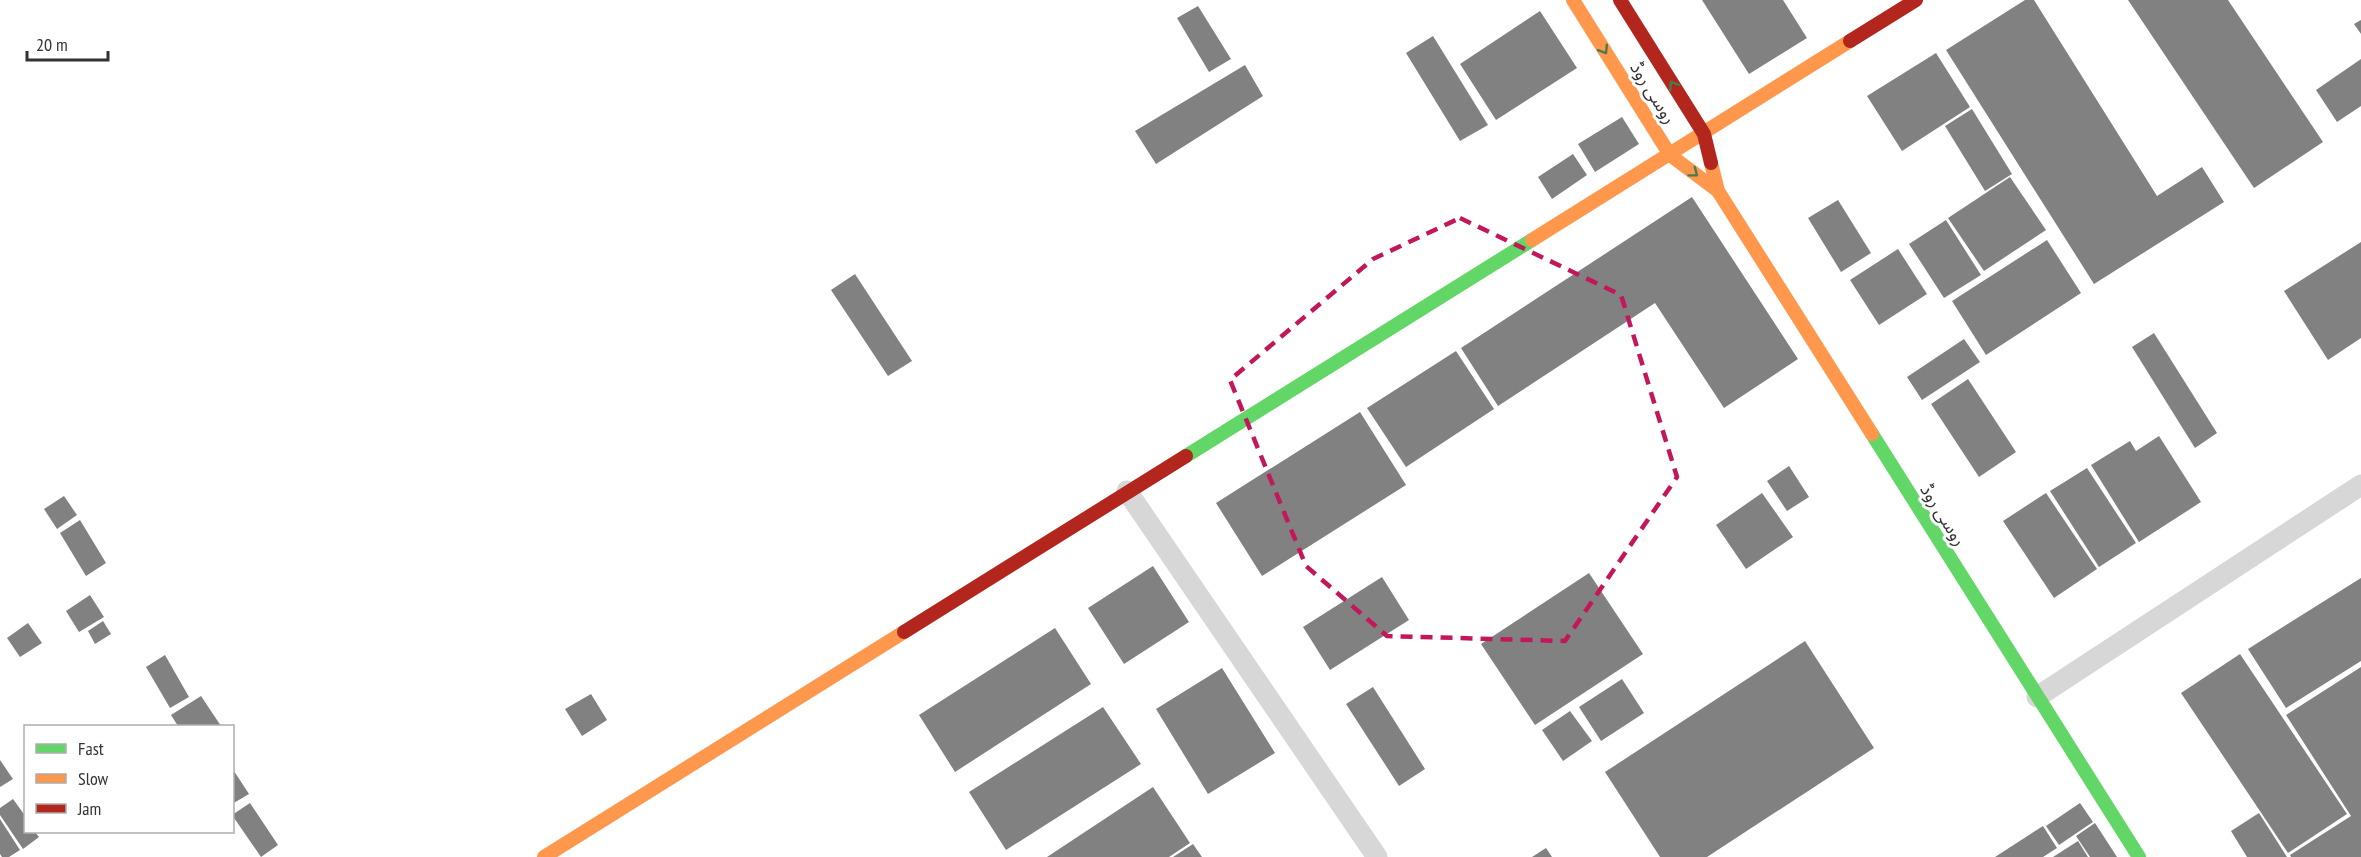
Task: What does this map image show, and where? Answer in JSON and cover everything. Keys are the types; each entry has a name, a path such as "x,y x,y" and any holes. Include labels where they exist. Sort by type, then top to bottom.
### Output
{"street":[{"name":"روسی روڈ","path":"1573,0 1670,155 1718,191"},
{"name":"روسی روڈ","path":"1620,0 1704,134 1718,191 2139,857"},
{"path":"544,857 1916,0"},
{"path":"2037,697 2361,484"},
{"path":"1127,491 1377,857"}],"highlighted area":[{"path":"1460,218 1621,295 1677,477 1565,641 1387,636 1306,566 1230,380 1373,259"}],"building":[{"path":"1702,0 1783,0 1807,38 1749,74"},
{"path":"2025,0 2034,0 2157,196 2202,167 2224,202 2094,284 1946,50"},
{"path":"2128,0 2228,0 2323,142 2254,188"},
{"path":"1198,6 1231,59 1209,72 1177,18"},
{"path":"1540,11 1577,68 1496,120 1460,64"},
{"path":"2361,20 2361,34 2354,24"},
{"path":"1433,36 1488,125 1460,141 1406,53"},
{"path":"1936,53 1970,107 1902,151 1867,96"},
{"path":"2361,59 2361,106 2337,122 2316,90"},
{"path":"1245,65 1263,96 1156,164 1135,131"},
{"path":"1972,109 2012,174 1985,191 1945,126"},
{"path":"1622,117 1639,144 1595,172 1578,144"},
{"path":"1573,154 1587,175 1552,199 1538,177"},
{"path":"2010,177 2046,230 1984,271 1948,218"},
{"path":"1692,197 1798,359 1724,408 1655,303 1498,406 1461,348"},
{"path":"1838,200 1871,253 1841,272 1808,218"},
{"path":"1946,220 1981,275 1944,298 1909,244"},
{"path":"2047,240 2081,293 1986,355 1952,301"},
{"path":"2361,242 2361,338 2328,360 2284,291"},
{"path":"1898,249 1927,294 1879,325 1850,280"},
{"path":"855,274 912,361 888,376 831,290"},
{"path":"2154,333 2217,433 2195,448 2132,347"},
{"path":"1964,339 1980,362 1922,400 1907,377"},
{"path":"1456,351 1494,409 1406,467 1367,408"},
{"path":"1968,379 2016,452 1979,477 1931,404"},
{"path":"1360,412 1406,485 1262,576 1216,503"},
{"path":"2159,436 2201,502 2139,542 2091,465 2130,441 2136,451"},
{"path":"1789,466 1809,497 1787,511 1767,481"},
{"path":"2087,468 2136,543 2099,567 2050,491"},
{"path":"1762,493 1793,537 1746,569 1716,525"},
{"path":"2046,493 2097,569 2054,598 2003,521"},
{"path":"64,496 77,515 57,529 44,509"},
{"path":"80,520 106,563 86,576 60,533"},
{"path":"1153,566 1189,622 1124,664 1088,608"},
{"path":"1589,573 1643,654 1535,725 1481,644"},
{"path":"1382,577 1409,620 1330,670 1303,627"},
{"path":"2361,578 2361,661 2286,708 2248,649"},
{"path":"90,595 104,617 79,632 66,611"},
{"path":"103,621 111,634 95,644 88,631"},
{"path":"28,623 42,643 20,657 7,638"},
{"path":"1055,628 1091,684 955,772 919,715"},
{"path":"1805,641 1874,748 1707,857 1660,857 1605,772"},
{"path":"2240,654 2347,814 2288,853 2181,693"},
{"path":"165,655 189,697 170,708 146,667"},
{"path":"2361,667 2361,857 2291,857 2290,855 2351,816 2286,715"},
{"path":"1222,668 1275,753 1208,794 1156,709"},
{"path":"1622,679 1644,713 1601,741 1579,707"},
{"path":"1373,687 1425,769 1399,786 1346,704"},
{"path":"591,694 607,720 582,736 565,709"},
{"path":"201,696 220,725 177,725 171,715"},
{"path":"1103,707 1141,764 1006,850 969,792"},
{"path":"1570,711 1592,741 1563,761 1542,730"},
{"path":"0,760 13,779 0,787"},
{"path":"234,771 249,794 234,803"},
{"path":"1153,787 1190,843 1169,857 1047,857"},
{"path":"13,799 24,814 24,833 36,833 39,837 23,849 0,815 0,808"},
{"path":"250,803 278,845 261,857 234,818 234,814"},
{"path":"2080,803 2093,822 2059,845 2046,826"},
{"path":"2259,813 2287,857 2247,857 2231,831"},
{"path":"0,819 20,850 9,857 2,857 0,854"},
{"path":"2095,823 2117,857 2090,857 2076,836"},
{"path":"2043,826 2057,848 2043,857 1995,857"},
{"path":"2078,841 2088,857 2053,857"},
{"path":"1193,844 1202,857 1173,857"},
{"path":"1546,848 1552,857 1532,857"}],"traffic: fast":[{"path":"1186,456 1532,240"},
{"path":"1872,434 2139,857"}],"traffic: slow":[{"path":"1573,0 1670,155 1718,191"},
{"path":"1532,240 1850,41"},
{"path":"1711,163 1718,191 1872,434"},
{"path":"544,857 904,632"}],"traffic: jam":[{"path":"1620,0 1704,134 1711,163"},
{"path":"1850,41 1916,0"},
{"path":"904,632 1186,456"}]}
